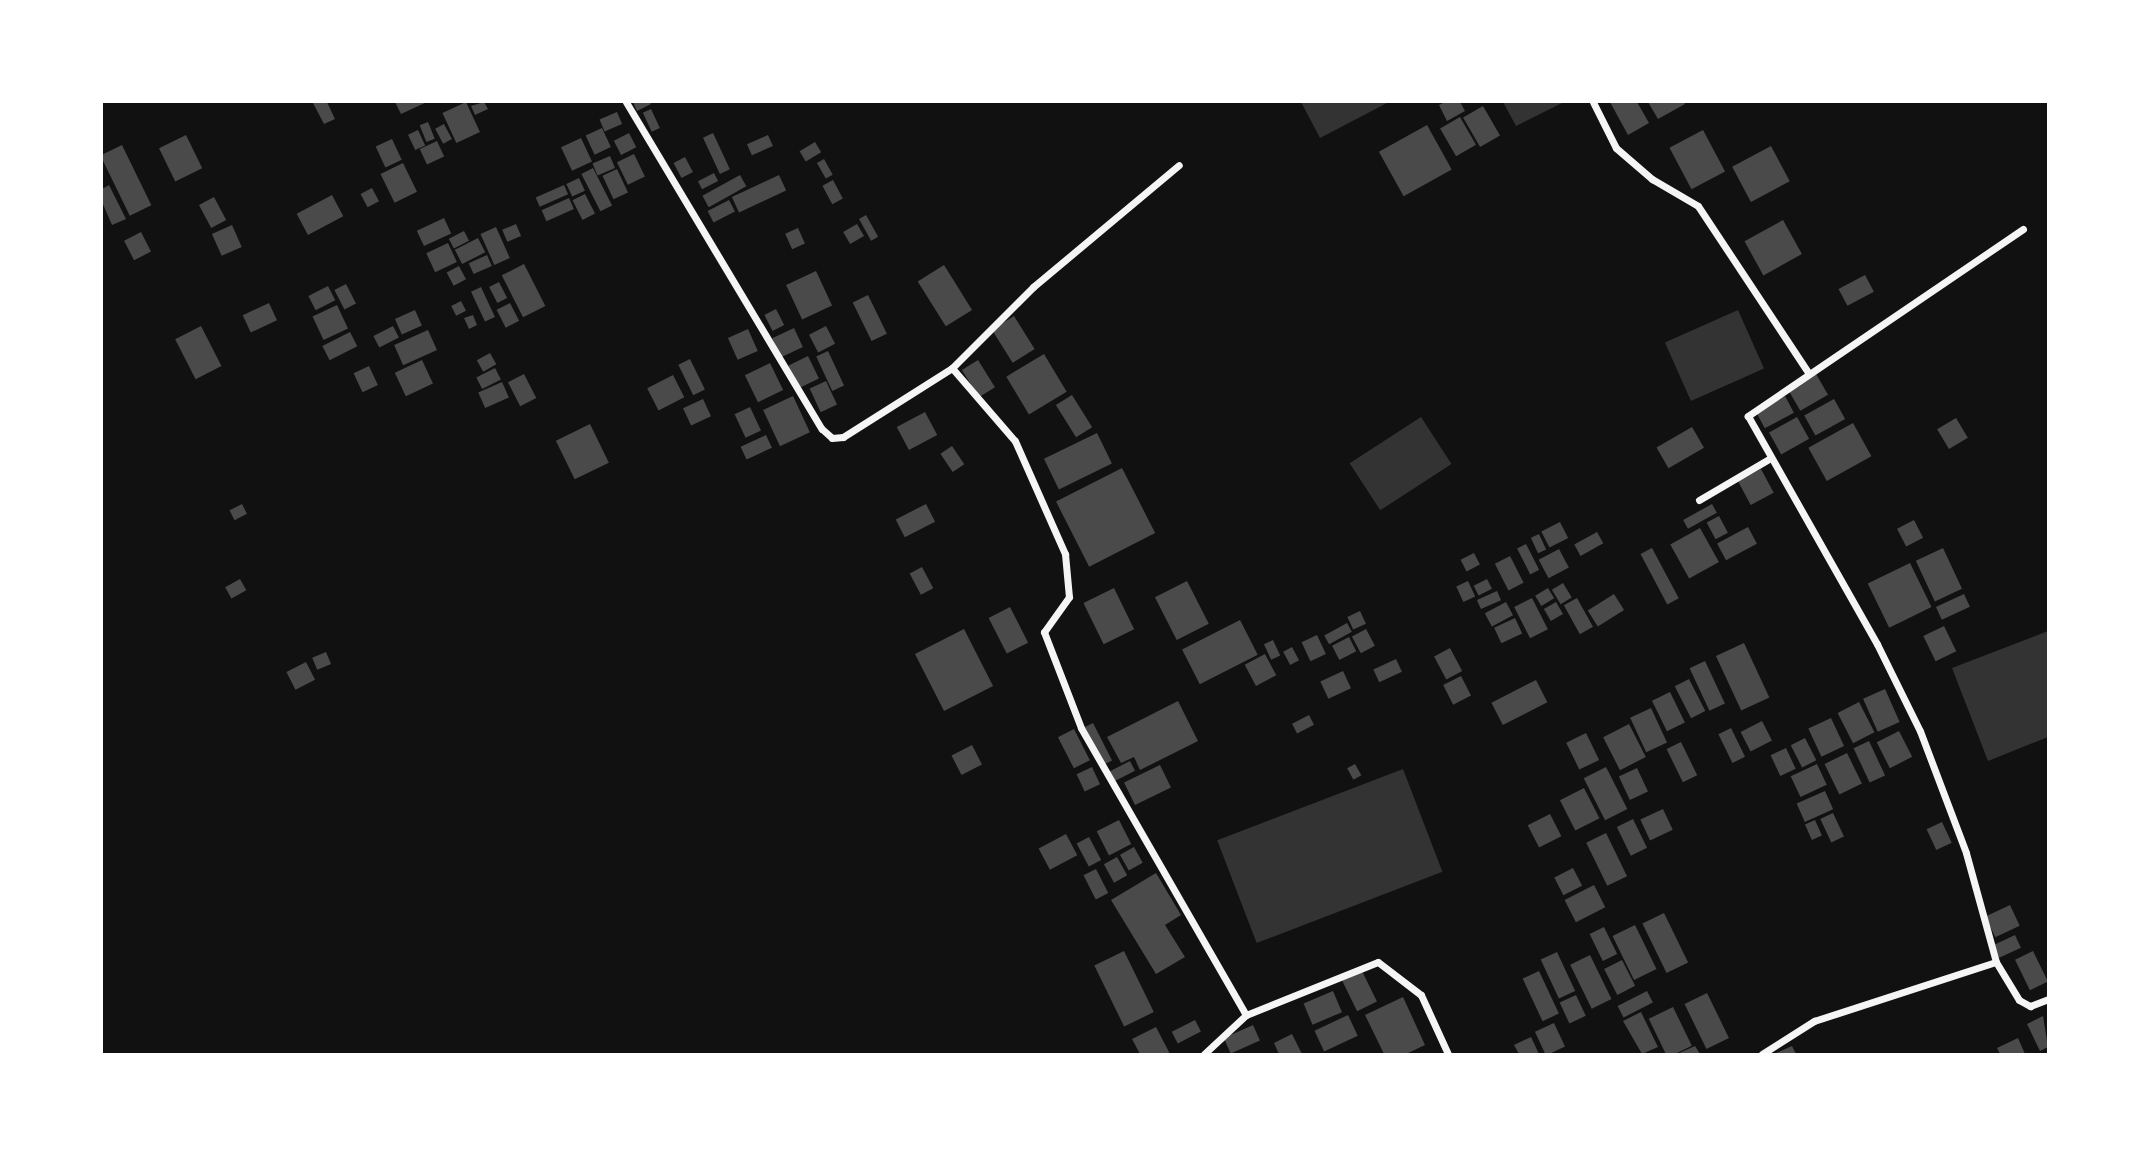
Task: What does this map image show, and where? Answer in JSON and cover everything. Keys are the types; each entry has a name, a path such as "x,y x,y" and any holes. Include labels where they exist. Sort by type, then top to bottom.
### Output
{"street":[{"path":"626,102 822,429 832,438 843,437 951,368 1033,287 1179,165"},
{"path":"1593,102 1616,148 1652,179 1698,206 1808,372"},
{"path":"2023,229 1808,372 1748,416 1769,459 1848,591 1920,731 1966,853 1996,962 2019,1000 2030,1006 2049,999"},
{"path":"951,368 1015,441 1065,554 1069,597 1044,632 1081,728 1246,1015"},
{"path":"1699,500 1769,459"},
{"path":"1204,1055 1246,1015 1378,962 1421,995 1448,1055"},
{"path":"1762,1055 1814,1021 1996,962"}],"shaded area":[{"path":"1301,102 1386,102 1387,103 1320,138"},
{"path":"1503,102 1564,102 1516,126"},
{"path":"1738,310 1764,368 1691,401 1665,343"},
{"path":"1421,417 1451,464 1380,510 1350,463"},
{"path":"2048,631 2048,737 1988,761 1952,668"},
{"path":"1403,769 1442,872 1257,943 1217,840"}],"building":[{"path":"327,102 335,119 324,124 313,103"},
{"path":"395,102 427,102 401,114"},
{"path":"466,102 480,132 456,143 442,113"},
{"path":"484,102 488,109 475,115 471,106"},
{"path":"633,102 650,102 651,104 637,111"},
{"path":"1445,102 1460,102 1465,111 1447,121 1439,105"},
{"path":"1610,102 1637,102 1649,123 1628,135"},
{"path":"1648,102 1684,102 1685,104 1658,119"},
{"path":"1483,106 1500,135 1480,147 1463,118"},
{"path":"651,109 660,128 652,132 643,113"},
{"path":"617,112 622,124 605,131 600,119"},
{"path":"1460,117 1476,145 1456,156 1440,128"},
{"path":"428,122 435,139 426,142 420,125"},
{"path":"444,124 452,139 443,144 435,129"},
{"path":"1427,125 1452,170 1404,196 1379,152"},
{"path":"602,128 611,147 595,155 586,136"},
{"path":"418,130 425,145 415,150 408,135"},
{"path":"1703,130 1725,171 1692,189 1669,148"},
{"path":"629,133 636,147 621,155 614,141"},
{"path":"713,133 730,169 720,174 703,138"},
{"path":"186,135 202,168 175,181 159,148"},
{"path":"768,135 773,146 752,155 747,144"},
{"path":"581,138 592,162 572,171 561,147"},
{"path":"392,139 402,160 385,167 376,147"},
{"path":"437,141 444,156 427,164 420,149"},
{"path":"815,142 821,152 806,162 800,151"},
{"path":"122,145 151,205 130,216 102,159 102,155"},
{"path":"1771,146 1790,181 1751,202 1732,167"},
{"path":"634,154 645,176 628,185 617,162"},
{"path":"610,156 615,168 598,175 593,163"},
{"path":"685,157 693,172 682,178 674,163"},
{"path":"824,159 833,175 826,179 817,163"},
{"path":"403,163 417,192 395,203 381,174"},
{"path":"593,168 612,205 600,211 581,174"},
{"path":"617,169 628,193 613,199 602,176"},
{"path":"714,173 718,181 702,189 698,181"},
{"path":"740,175 746,186 709,207 702,196"},
{"path":"779,175 786,190 739,212 732,197"},
{"path":"579,178 585,191 572,197 566,184"},
{"path":"833,180 843,199 832,204 822,186"},
{"path":"109,185 126,219 112,225 102,202 102,189"},
{"path":"564,185 568,194 540,207 536,198"},
{"path":"372,188 379,201 368,207 361,194"},
{"path":"585,194 595,214 583,220 573,200"},
{"path":"332,195 343,216 308,235 297,214"},
{"path":"214,197 226,220 211,228 199,205"},
{"path":"569,198 574,209 546,221 542,210"},
{"path":"729,200 735,212 714,222 708,211"},
{"path":"866,215 878,237 871,241 859,219"},
{"path":"444,218 451,233 424,246 417,231"},
{"path":"1783,220 1802,254 1763,275 1745,241"},
{"path":"516,224 521,236 507,242 502,230"},
{"path":"857,224 864,236 850,244 843,232"},
{"path":"232,225 242,247 222,256 212,234"},
{"path":"496,227 510,258 494,265 480,234"},
{"path":"798,228 805,244 792,249 785,234"},
{"path":"464,231 469,241 454,249 449,239"},
{"path":"141,232 151,252 134,260 124,241"},
{"path":"478,238 485,252 462,264 455,250"},
{"path":"448,243 457,262 435,272 426,253"},
{"path":"487,255 492,266 474,274 469,263"},
{"path":"524,264 545,306 523,317 502,275"},
{"path":"944,265 972,310 946,326 918,281"},
{"path":"459,266 466,279 454,286 447,273"},
{"path":"816,271 832,305 802,319 786,285"},
{"path":"1865,275 1874,292 1847,306 1839,289"},
{"path":"499,282 507,298 497,303 489,287"},
{"path":"346,284 356,304 344,310 334,290"},
{"path":"328,286 335,300 316,310 308,296"},
{"path":"481,287 495,317 485,322 471,292"},
{"path":"868,295 887,334 872,341 853,302"},
{"path":"461,301 466,311 456,316 451,306"},
{"path":"269,303 277,320 251,332 243,315"},
{"path":"510,303 519,321 506,328 497,310"},
{"path":"337,305 348,329 324,340 313,316"},
{"path":"776,309 784,325 773,331 764,315"},
{"path":"415,310 422,326 402,334 395,319"},
{"path":"473,315 477,325 469,329 464,318"},
{"path":"1014,316 1035,349 1013,363 992,330"},
{"path":"201,326 221,366 196,379 175,339"},
{"path":"393,326 399,338 379,348 373,336"},
{"path":"826,326 835,344 818,352 809,335"},
{"path":"794,328 803,347 781,357 772,338"},
{"path":"748,329 758,351 738,360 728,338"},
{"path":"428,330 437,350 403,365 394,345"},
{"path":"350,332 357,346 330,360 322,346"},
{"path":"828,351 844,385 832,391 816,356"},
{"path":"490,353 496,364 483,372 477,360"},
{"path":"1044,354 1067,392 1029,414 1006,377"},
{"path":"808,356 819,378 799,388 788,366"},
{"path":"690,359 705,390 693,395 678,365"},
{"path":"422,360 433,384 406,396 395,373"},
{"path":"978,360 995,387 979,397 962,370"},
{"path":"770,363 783,390 758,402 745,375"},
{"path":"369,366 378,385 362,392 354,373"},
{"path":"495,368 501,380 482,389 476,378"},
{"path":"524,374 536,398 520,406 508,382"},
{"path":"1816,374 1828,395 1800,411 1788,390"},
{"path":"673,375 684,397 659,410 647,388"},
{"path":"826,381 837,405 821,412 810,389"},
{"path":"502,382 509,398 485,408 478,393"},
{"path":"1072,395 1092,427 1076,437 1056,405"},
{"path":"793,396 810,432 780,446 763,410"},
{"path":"1785,396 1794,413 1765,428 1756,411"},
{"path":"703,399 711,416 691,426 683,408"},
{"path":"1834,399 1845,419 1815,436 1804,415"},
{"path":"750,407 761,431 746,438 735,414"},
{"path":"925,412 937,435 909,450 897,427"},
{"path":"1797,417 1809,439 1781,454 1769,433"},
{"path":"1956,418 1968,438 1949,449 1937,429"},
{"path":"1853,423 1871,456 1827,481 1808,448"},
{"path":"590,424 609,463 575,479 556,441"},
{"path":"1692,427 1704,448 1668,468 1656,448"},
{"path":"1097,433 1112,464 1059,489 1044,459"},
{"path":"766,435 772,448 747,460 741,447"},
{"path":"952,446 964,464 953,472 940,454"},
{"path":"1122,468 1155,533 1089,567 1056,502"},
{"path":"1761,469 1774,493 1751,505 1738,481"},
{"path":"242,504 247,514 235,520 230,510"},
{"path":"926,504 935,522 905,537 896,519"},
{"path":"1712,504 1717,513 1688,529 1683,520"},
{"path":"1719,516 1728,533 1716,539 1707,523"},
{"path":"1914,520 1923,538 1906,546 1897,529"},
{"path":"1560,522 1568,538 1549,548 1541,532"},
{"path":"1748,527 1757,544 1726,560 1717,543"},
{"path":"1700,528 1719,562 1689,579 1670,544"},
{"path":"1597,532 1603,543 1581,556 1574,545"},
{"path":"1539,534 1546,549 1538,553 1531,538"},
{"path":"1526,544 1539,570 1530,574 1517,549"},
{"path":"1652,548 1679,598 1667,604 1641,554"},
{"path":"1943,548 1962,589 1935,601 1916,561"},
{"path":"1559,549 1569,568 1549,578 1539,560"},
{"path":"1474,553 1480,565 1467,571 1461,560"},
{"path":"1510,556 1524,583 1508,590 1495,564"},
{"path":"1910,563 1931,607 1889,628 1868,584"},
{"path":"922,567 933,588 921,595 910,574"},
{"path":"240,579 246,590 231,599 225,587"},
{"path":"1487,579 1492,589 1479,596 1474,586"},
{"path":"1187,581 1209,624 1177,640 1155,597"},
{"path":"1468,581 1475,596 1463,602 1456,586"},
{"path":"1563,583 1572,598 1561,604 1552,590"},
{"path":"1114,588 1134,629 1104,644 1083,603"},
{"path":"1548,588 1554,598 1541,606 1535,596"},
{"path":"1497,591 1501,600 1481,609 1477,600"},
{"path":"1614,594 1624,610 1598,627 1588,610"},
{"path":"1964,594 1970,607 1942,620 1936,607"},
{"path":"1532,598 1548,629 1530,638 1514,607"},
{"path":"1577,598 1593,627 1580,634 1564,605"},
{"path":"1506,602 1513,615 1492,627 1485,613"},
{"path":"1556,602 1563,614 1551,621 1544,609"},
{"path":"1010,607 1028,643 1007,654 989,618"},
{"path":"1360,611 1366,624 1353,630 1347,617"},
{"path":"1515,618 1522,633 1501,643 1494,628"},
{"path":"1240,620 1258,655 1200,684 1182,650"},
{"path":"1347,623 1352,632 1329,644 1324,636"},
{"path":"1944,626 1956,651 1936,661 1923,636"},
{"path":"964,629 993,686 944,711 915,654"},
{"path":"1366,629 1375,646 1361,653 1352,637"},
{"path":"1317,635 1326,654 1310,661 1302,642"},
{"path":"1349,637 1356,651 1339,660 1332,646"},
{"path":"1273,640 1280,655 1271,660 1264,644"},
{"path":"1744,643 1769,697 1741,710 1716,656"},
{"path":"1292,647 1299,660 1290,665 1283,652"},
{"path":"1450,648 1462,671 1446,679 1434,656"},
{"path":"326,652 331,664 317,670 312,658"},
{"path":"1265,654 1276,675 1256,686 1245,665"},
{"path":"1396,659 1402,672 1379,682 1373,670"},
{"path":"1705,661 1725,704 1709,711 1690,668"},
{"path":"306,662 315,680 295,690 286,672"},
{"path":"1343,671 1351,688 1328,699 1320,682"},
{"path":"1461,676 1471,696 1453,705 1443,685"},
{"path":"1689,679 1705,711 1691,718 1675,686"},
{"path":"1536,680 1547,702 1503,725 1491,703"},
{"path":"1885,689 1900,722 1878,732 1863,699"},
{"path":"1670,692 1685,723 1667,731 1652,701"},
{"path":"1178,701 1198,741 1140,770 1134,757 1121,763 1107,737"},
{"path":"1859,702 1874,732 1853,743 1838,713"},
{"path":"1651,708 1667,742 1646,752 1630,718"},
{"path":"1309,715 1314,725 1297,733 1292,724"},
{"path":"1831,718 1844,746 1821,757 1808,729"},
{"path":"1762,721 1772,741 1751,751 1741,732"},
{"path":"1093,723 1112,760 1103,765 1084,728"},
{"path":"1629,724 1646,757 1620,770 1603,737"},
{"path":"1731,728 1745,757 1732,763 1718,734"},
{"path":"1074,729 1090,760 1074,768 1058,737"},
{"path":"1899,731 1912,757 1890,768 1877,742"},
{"path":"1586,733 1599,760 1579,770 1566,743"},
{"path":"1805,738 1816,760 1802,768 1791,745"},
{"path":"1869,741 1885,775 1870,783 1854,748"},
{"path":"1681,742 1697,775 1683,782 1667,749"},
{"path":"972,745 982,765 961,775 952,755"},
{"path":"1786,748 1796,769 1780,776 1771,755"},
{"path":"1847,753 1862,784 1839,795 1825,764"},
{"path":"1130,761 1135,771 1115,781 1110,771"},
{"path":"1355,764 1361,775 1353,780 1347,768"},
{"path":"1817,764 1827,785 1800,797 1791,776"},
{"path":"1160,765 1171,787 1135,805 1124,783"},
{"path":"1092,767 1100,784 1085,791 1077,774"},
{"path":"1606,767 1627,809 1605,820 1584,778"},
{"path":"1637,768 1648,792 1630,800 1619,776"},
{"path":"1584,788 1599,818 1575,831 1560,800"},
{"path":"1825,791 1833,809 1805,822 1797,804"},
{"path":"1663,809 1673,830 1650,840 1640,820"},
{"path":"1833,813 1844,837 1831,842 1820,819"},
{"path":"1550,814 1561,836 1539,848 1528,825"},
{"path":"1633,819 1647,848 1631,856 1617,827"},
{"path":"1119,820 1131,844 1109,855 1097,831"},
{"path":"1815,820 1822,836 1812,840 1805,824"},
{"path":"1942,822 1952,843 1936,850 1927,829"},
{"path":"1606,833 1627,876 1607,886 1586,843"},
{"path":"1066,834 1077,855 1050,870 1039,849"},
{"path":"1089,837 1101,860 1089,867 1077,844"},
{"path":"1134,847 1143,863 1129,871 1120,855"},
{"path":"1117,857 1127,875 1114,883 1104,864"},
{"path":"1573,868 1582,886 1563,895 1554,878"},
{"path":"1096,869 1108,893 1096,899 1084,875"},
{"path":"1156,873 1181,915 1165,925 1185,957 1156,974 1111,900"},
{"path":"1594,885 1605,907 1576,922 1565,900"},
{"path":"2010,905 2020,926 1995,937 1986,916"},
{"path":"1664,913 1688,962 1667,973 1642,924"},
{"path":"1635,925 1656,969 1634,980 1613,936"},
{"path":"1604,927 1617,954 1603,961 1590,934"},
{"path":"2015,935 2021,948 1999,958 1993,945"},
{"path":"1124,951 1154,1012 1124,1027 1094,965"},
{"path":"2033,951 2048,982 2030,990 2015,960"},
{"path":"1557,952 1575,991 1559,999 1541,960"},
{"path":"1590,955 1611,999 1592,1009 1570,965"},
{"path":"1622,960 1635,986 1617,995 1604,969"},
{"path":"1362,971 1377,1002 1357,1011 1342,981"},
{"path":"1539,971 1559,1014 1543,1021 1523,979"},
{"path":"1333,991 1342,1012 1313,1025 1304,1004"},
{"path":"1647,991 1653,1003 1623,1018 1618,1006"},
{"path":"1707,993 1729,1038 1706,1049 1685,1004"},
{"path":"1576,995 1586,1016 1569,1023 1560,1003"},
{"path":"1403,997 1425,1045 1406,1054 1384,1054 1365,1015"},
{"path":"1673,1007 1692,1046 1675,1054 1666,1054 1649,1019"},
{"path":"1641,1012 1658,1047 1642,1054 1623,1021"},
{"path":"1348,1015 1358,1036 1324,1051 1314,1031"},
{"path":"2043,1016 2048,1047 2040,1051 2027,1024"},
{"path":"1195,1020 1201,1032 1178,1043 1172,1032"},
{"path":"1554,1023 1565,1047 1545,1054 1535,1032"},
{"path":"1253,1025 1260,1041 1231,1054 1224,1038"},
{"path":"1156,1027 1170,1054 1140,1054 1132,1039"},
{"path":"1292,1034 1302,1054 1279,1054 1274,1043"},
{"path":"1531,1037 1539,1054 1519,1054 1514,1045"},
{"path":"2018,1038 2025,1054 2000,1054 1997,1048"},
{"path":"1695,1046 1700,1054 1677,1054"},
{"path":"1792,1046 1796,1054 1774,1054"}]}
